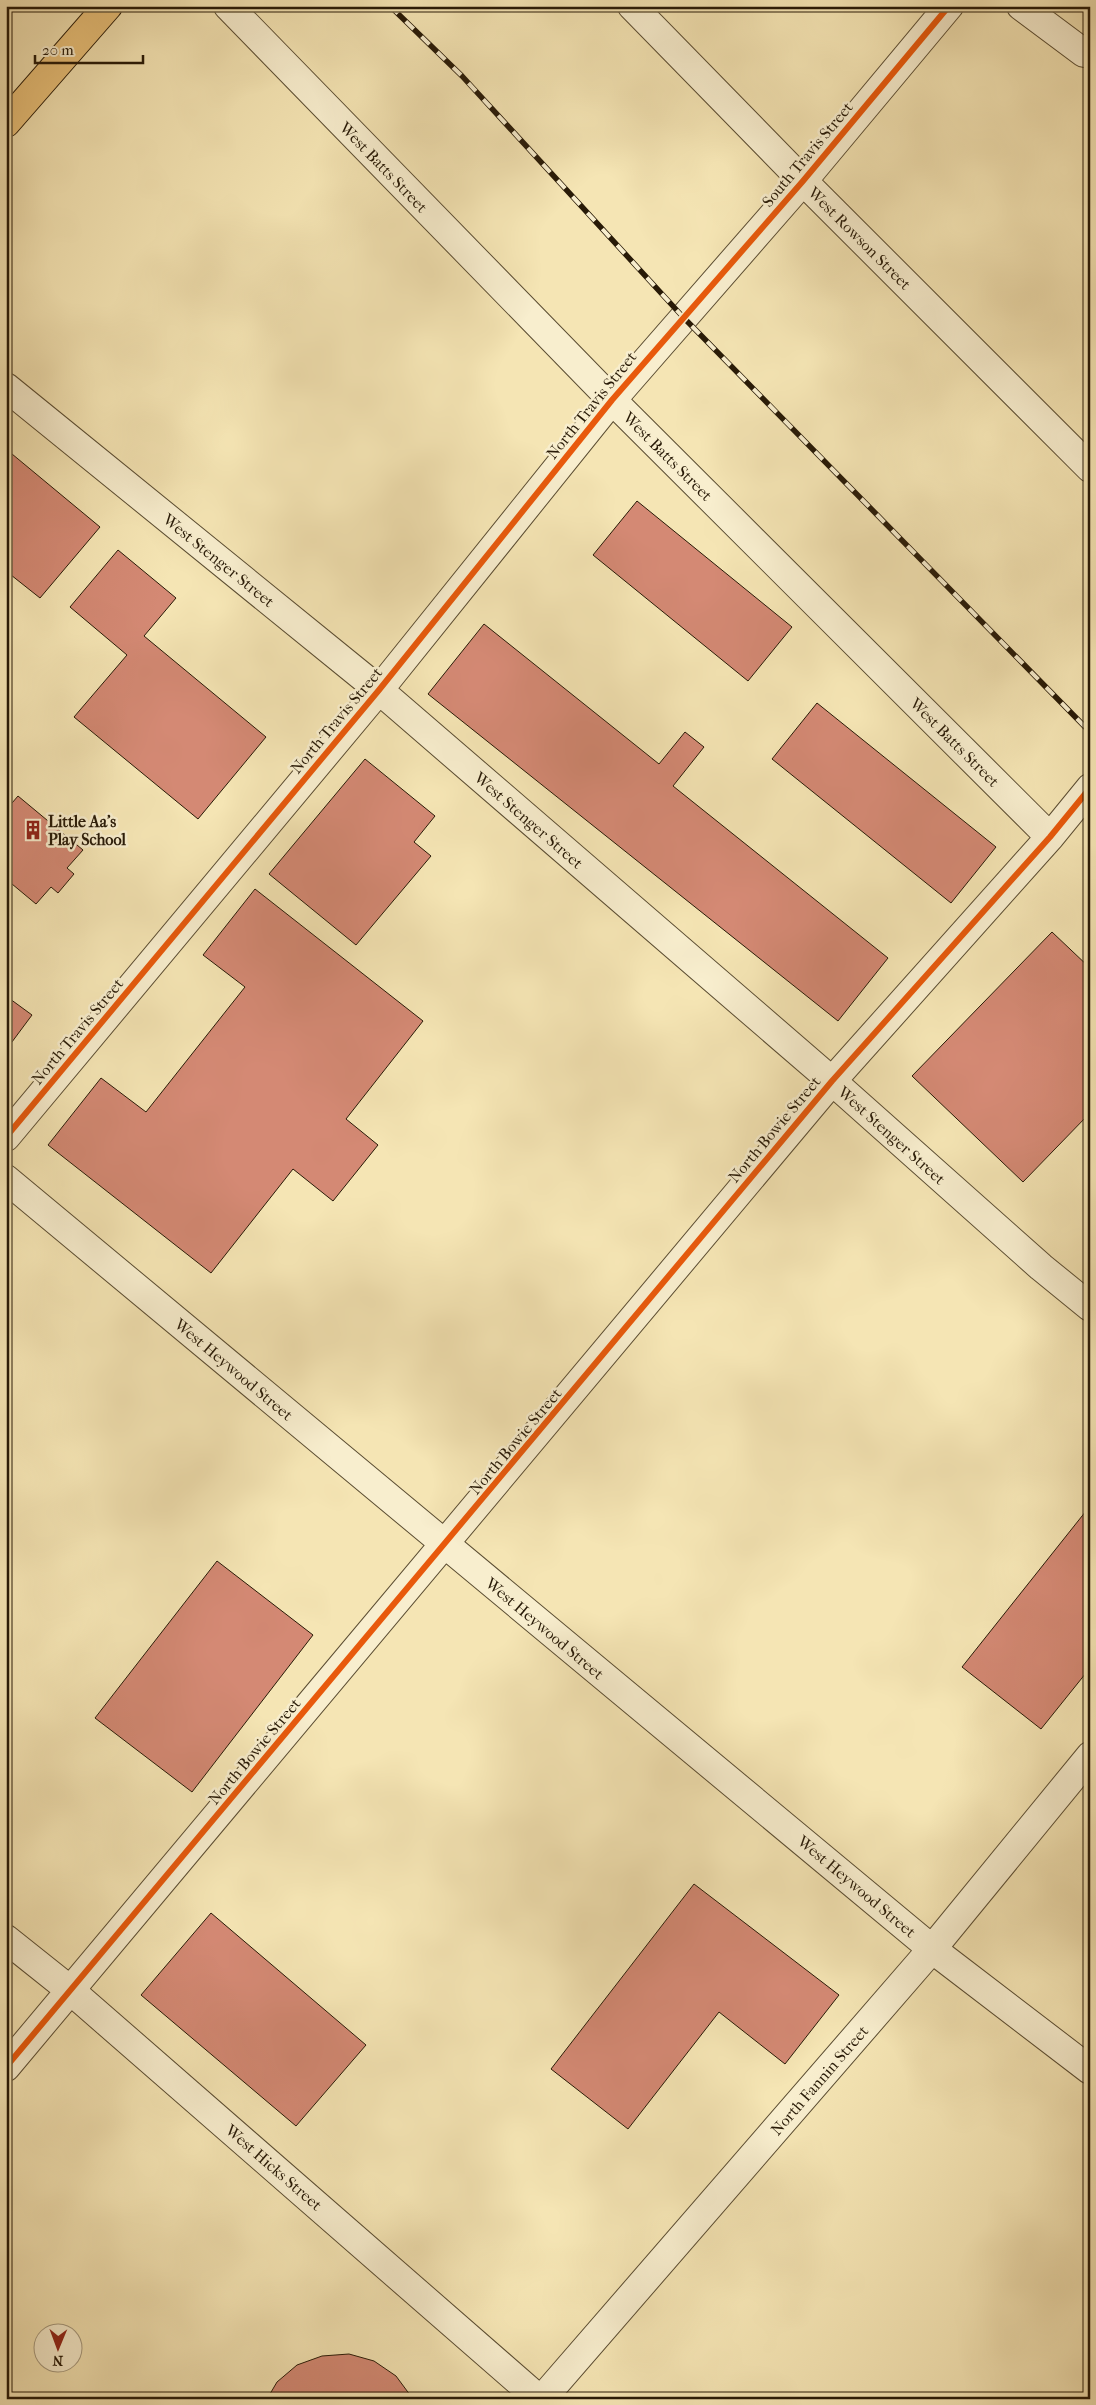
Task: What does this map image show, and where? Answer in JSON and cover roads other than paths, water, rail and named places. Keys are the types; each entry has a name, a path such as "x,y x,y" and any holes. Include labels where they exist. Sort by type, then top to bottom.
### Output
{"main road":[{"path":"6,122 108,6"}],"street":[{"name":"West Batts Street","path":"228,6 612,400 1050,837"},
{"name":"West Rowson Street","path":"632,6 803,181 1090,468"},
{"name":"South Travis Street","path":"683,317 803,181 949,6"},
{"path":"1021,6 1084,53"},
{"name":"North Travis Street","path":"6,1137 380,690 612,400 683,317"},
{"name":"West Stenger Street","path":"6,387 380,690 832,1081 1041,1267 1090,1307"},
{"name":"North Bowie Street","path":"6,2067 446,1545 832,1081 1050,837 1090,788"},
{"name":"West Heywood Street","path":"6,1179 932,1949 1090,2070"},
{"name":"North Fannin Street","path":"541,2399 932,1949 1090,1756"},
{"name":"West Hicks Street","path":"6,1938 70,1990 541,2399"}],"railway":[{"path":"390,6 462,76 683,317 1090,732"}],"place":[{"name":"Little Aa's Play School","path":"33,830"}]}
